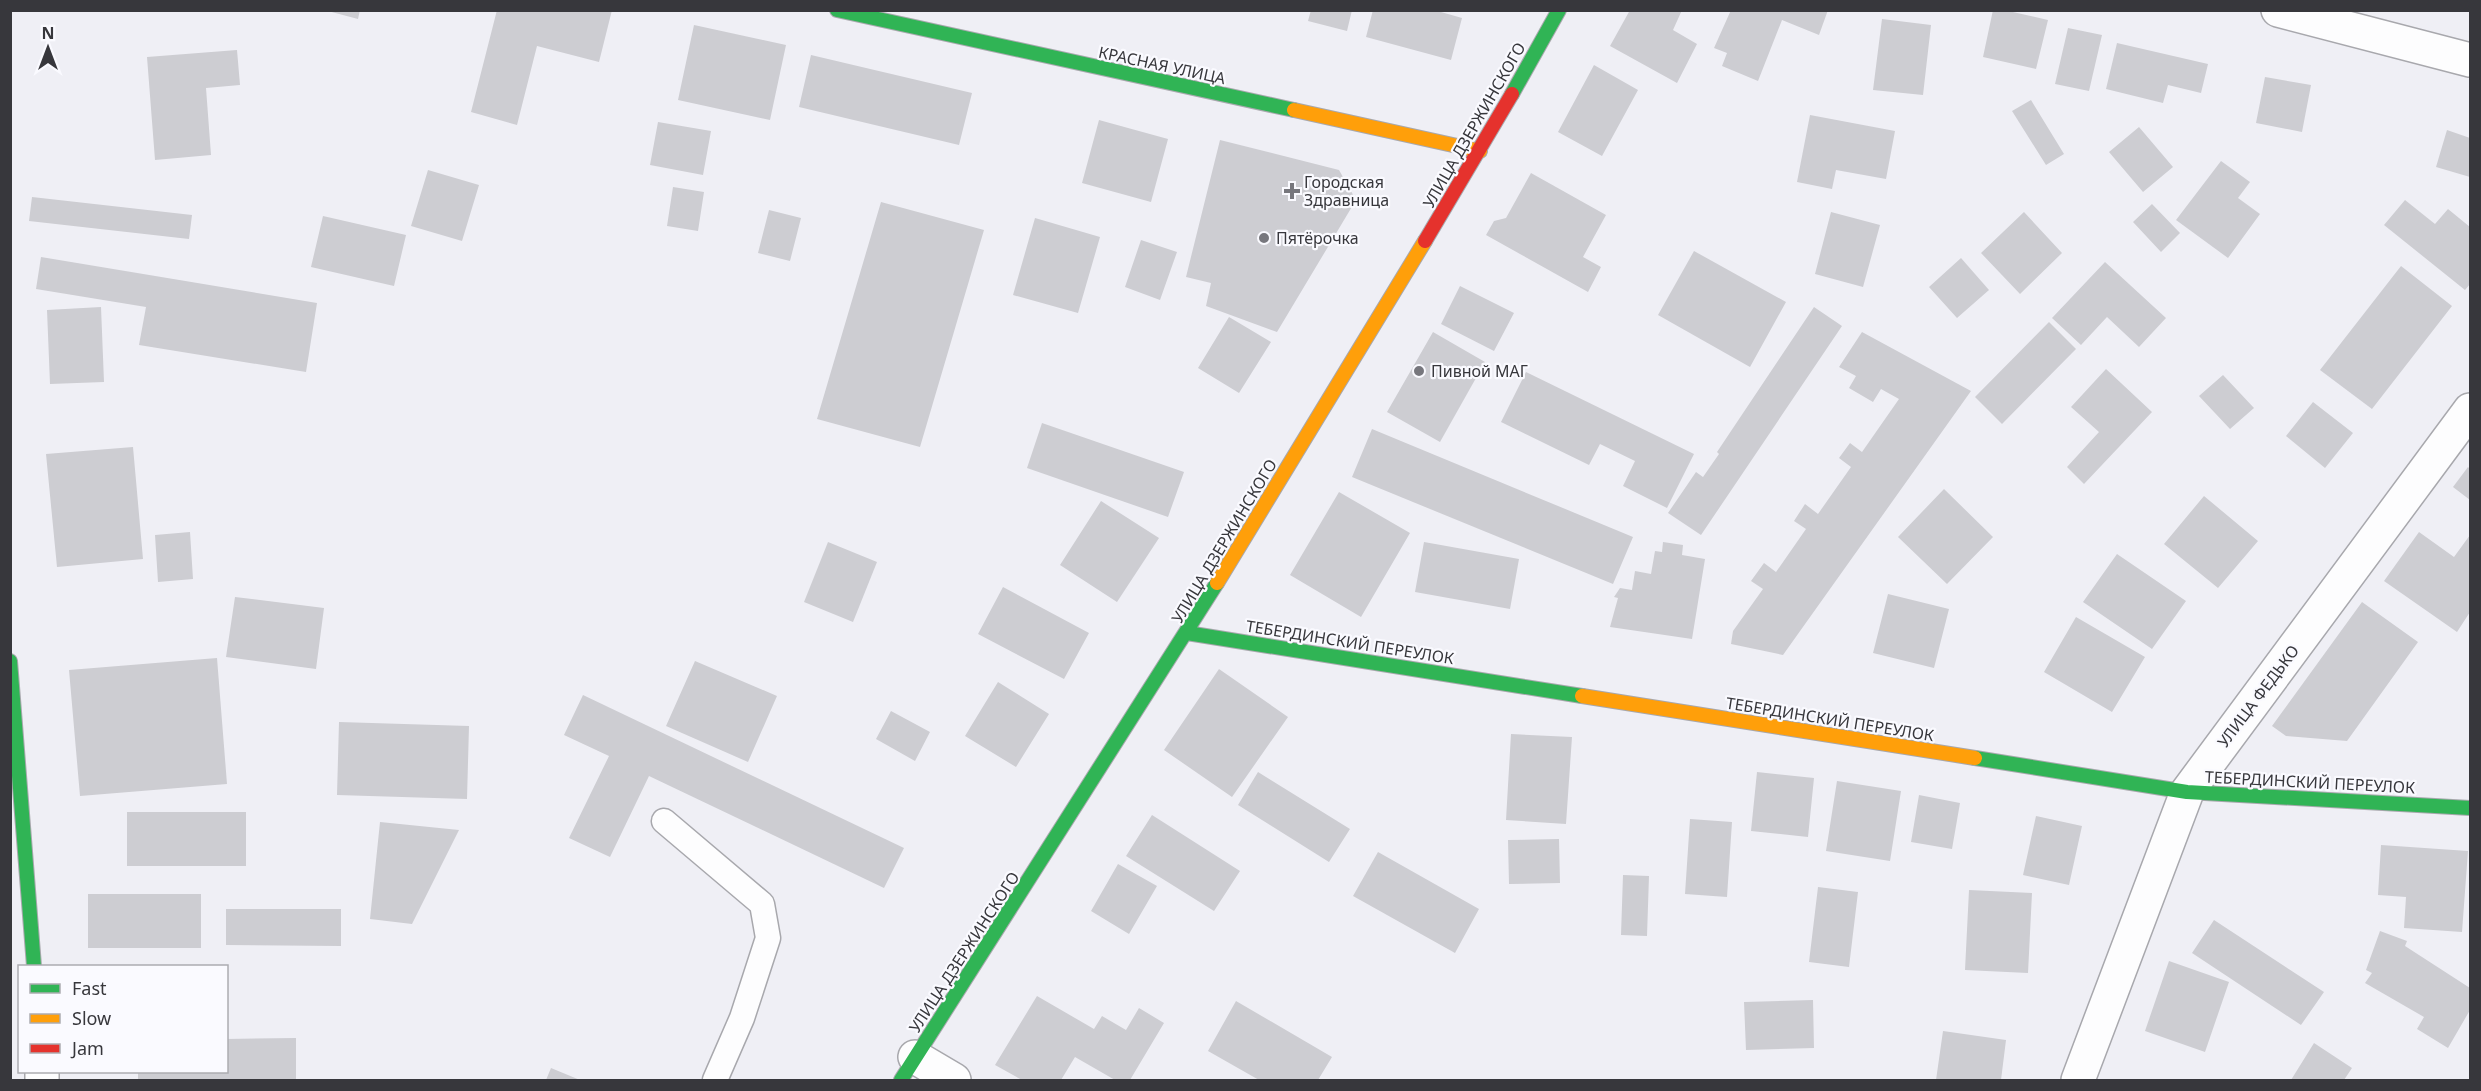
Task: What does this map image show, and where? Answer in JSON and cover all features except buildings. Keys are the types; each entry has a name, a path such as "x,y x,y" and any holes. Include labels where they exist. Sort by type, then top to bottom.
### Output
{"street":[{"name":"КРАСНАЯ УЛИЦА","path":"837,10 1480,151"},
{"name":"УЛИЦА ДЗЕРЖИНСКОГО","path":"908,1069 1187,633 1480,151 1559,10"},
{"path":"2278,10 2470,60"},
{"name":"УЛИЦА ФЕДЬКО","path":"2078,1080 2187,792 2470,410"},
{"name":"ТЕБЕРДИНСКИЙ ПЕРЕУЛОК","path":"1187,633 2187,792 2470,808"},
{"path":"10,661 34,965"},
{"path":"908,1069 954,1080"}],"lane":[{"path":"664,821 762,904 768,939 742,1018 715,1080"}],"traffic: fast":[{"path":"837,10 1294,110"},
{"path":"1512,94 1559,10"},
{"path":"901,1080 1217,583"},
{"path":"1187,633 1582,696"},
{"path":"10,661 34,965"},
{"path":"1975,758 2187,792 2470,808"}],"traffic: slow":[{"path":"1294,110 1480,151"},
{"path":"1217,583 1425,241"},
{"path":"1582,696 1975,758"}],"traffic: jam":[{"path":"1425,241 1512,94"}],"place":[{"name":"Городская Здравница","path":"1292,191"},
{"name":"Пятёрочка","path":"1264,238"},
{"name":"Пивной МАГ","path":"1419,371"}]}
